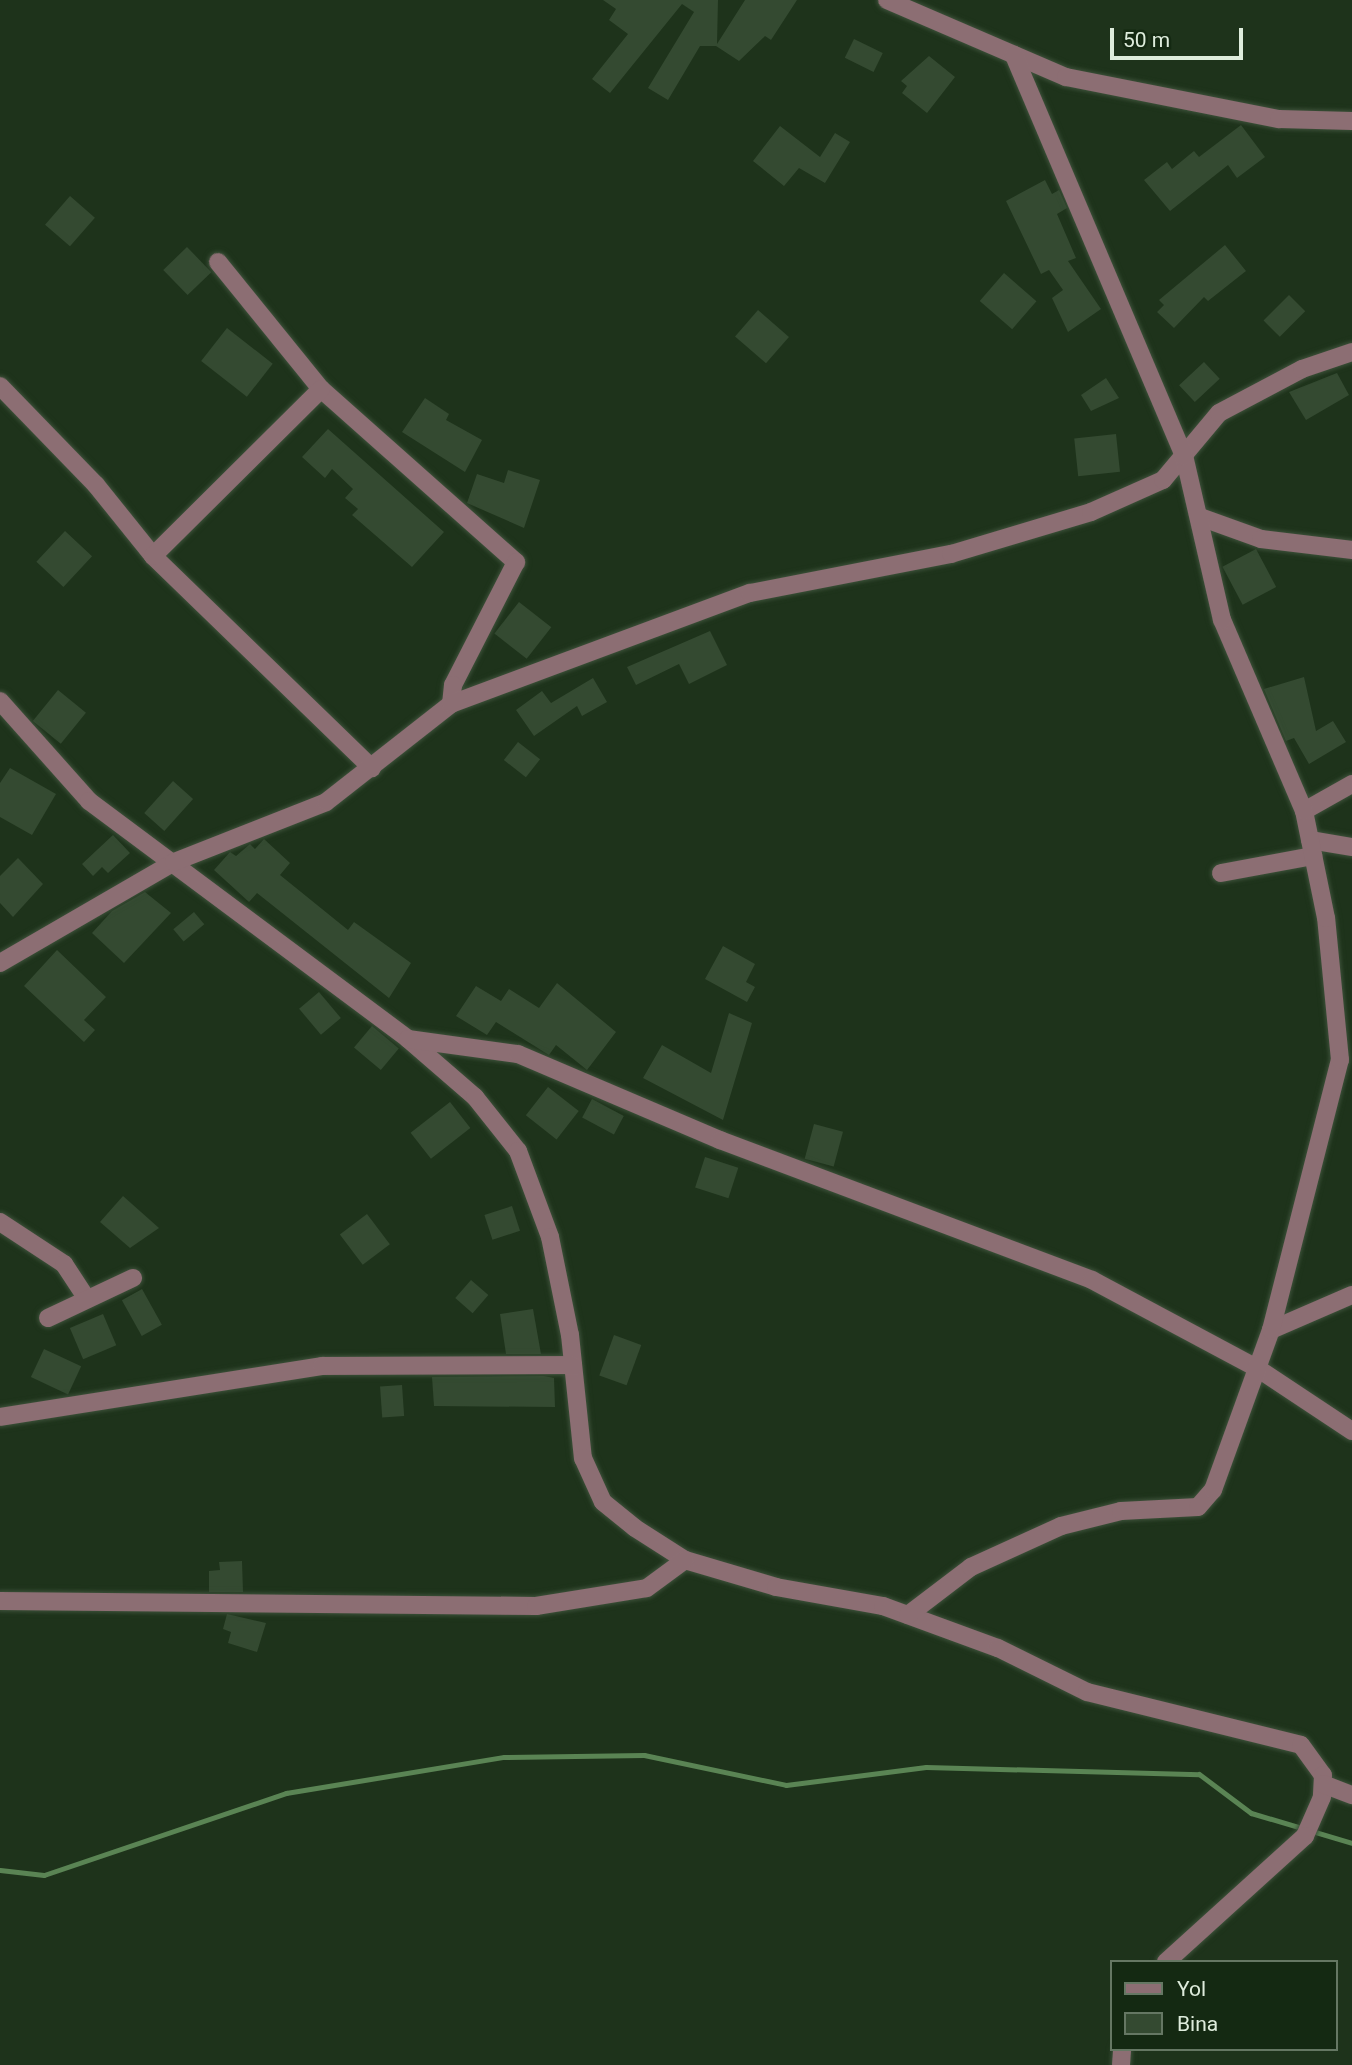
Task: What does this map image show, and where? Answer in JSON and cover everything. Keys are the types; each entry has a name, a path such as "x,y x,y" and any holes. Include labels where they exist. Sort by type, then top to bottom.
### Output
{"street":[{"path":"887,0 1066,77 1279,119 1352,121"},
{"path":"908,1615 971,1567 1061,1526 1121,1511 1198,1507 1226,1461 1271,1330 1340,1060 1312,848 1304,811 1222,620 1184,456 1014,55"},
{"path":"218,262 321,389 516,562 453,685 451,704"},
{"path":"4,955 174,862 326,802 451,704 750,593 951,554 1091,512 1163,480 1219,414 1302,369 1352,352"},
{"path":"0,386 96,485 153,556 372,768"},
{"path":"153,556 321,389"},
{"path":"1200,517 1261,539 1352,550"},
{"path":"0,701 89,801 408,1039 474,1097 518,1151 550,1237 573,1364 583,1458 603,1502 685,1560 908,1615 998,1648 1087,1692 1301,1745 1323,1775 1322,1790 1305,1836 1168,1960"},
{"path":"1304,811 1352,784"},
{"path":"1221,873 1312,848 1352,848"},
{"path":"408,1039 518,1054 720,1140 1092,1280 1256,1368 1352,1431"},
{"path":"0,1222 64,1264 87,1299"},
{"path":"48,1318 133,1278"},
{"path":"1271,1330 1352,1295"},
{"path":"0,1417 322,1366 573,1364"},
{"path":"0,1601 536,1606 647,1588 685,1560"},
{"path":"1322,1790 1352,1795"}],"building":[{"path":"603,0 718,0 717,44 745,0 797,0 771,40 765,36 739,61 716,46 700,46 668,100 648,88 694,12 682,4 610,93 592,79 628,34 609,20 616,9"},
{"path":"854,39 883,53 874,72 845,58"},
{"path":"929,56 955,77 927,113 902,93 907,86 901,81"},
{"path":"1241,125 1265,157 1237,178 1228,165 1170,211 1144,180 1167,162 1172,169 1194,151 1199,157"},
{"path":"780,126 820,157 835,133 850,142 825,183 799,168 784,186 753,161"},
{"path":"1045,180 1052,194 1059,190 1067,208 1057,214 1076,258 1068,261 1101,309 1068,332 1052,298 1063,290 1049,270 1041,274 1006,201"},
{"path":"70,196 95,218 70,246 45,225"},
{"path":"1225,245 1246,271 1208,301 1204,297 1174,328 1157,312 1164,305 1159,300"},
{"path":"187,247 211,272 188,295 163,270"},
{"path":"1004,273 1036,301 1012,329 980,301"},
{"path":"1289,295 1305,311 1280,337 1264,320"},
{"path":"758,310 789,337 766,363 735,336"},
{"path":"227,328 273,364 247,397 201,361"},
{"path":"1204,362 1220,379 1195,402 1179,385"},
{"path":"1337,373 1349,395 1306,420 1289,392"},
{"path":"1106,378 1119,398 1091,411 1081,395"},
{"path":"425,398 449,414 446,420 482,440 465,472 402,432"},
{"path":"328,429 444,532 412,567 352,515 358,509 345,498 353,489 332,469 325,478 302,457"},
{"path":"1116,434 1120,472 1078,476 1074,438"},
{"path":"508,470 540,480 524,528 467,503 477,474 504,483"},
{"path":"65,531 92,556 63,587 36,562"},
{"path":"1256,549 1276,587 1243,605 1222,567"},
{"path":"519,602 551,627 527,659 494,634"},
{"path":"710,631 727,665 689,684 679,664 636,685 627,667"},
{"path":"1304,677 1316,731 1333,721 1346,742 1309,764 1294,738 1286,741 1264,689"},
{"path":"593,678 607,702 582,716 577,706 534,736 516,710 542,691 551,703"},
{"path":"58,690 86,713 61,744 33,721"},
{"path":"518,742 540,759 526,777 504,760"},
{"path":"10,768 56,794 32,835 0,817 0,783"},
{"path":"173,781 193,799 164,831 144,813"},
{"path":"113,835 130,853 108,873 102,867 93,876 82,864"},
{"path":"264,839 290,863 280,875 348,930 354,922 411,963 389,998 257,893 249,902 214,870 230,852 236,856 250,844 255,849"},
{"path":"18,858 43,884 13,917 0,903 0,876"},
{"path":"145,892 171,913 124,963 92,933 112,911"},
{"path":"194,912 204,924 184,942 173,929"},
{"path":"723,946 755,964 746,982 755,987 747,1002 705,979"},
{"path":"57,950 106,997 84,1020 95,1030 84,1042 24,986"},
{"path":"557,983 616,1032 587,1070 556,1045 549,1055 496,1022 487,1035 456,1016 476,986 501,1001 509,989 539,1008"},
{"path":"319,992 341,1018 321,1035 299,1009"},
{"path":"729,1013 752,1023 723,1120 643,1078 662,1045 711,1073"},
{"path":"372,1026 399,1048 381,1070 354,1047"},
{"path":"548,1087 579,1111 557,1139 526,1115"},
{"path":"592,1099 624,1116 614,1134 582,1118"},
{"path":"450,1102 470,1128 431,1159 411,1133"},
{"path":"814,1124 843,1132 834,1167 805,1159"},
{"path":"705,1157 738,1168 728,1198 695,1187"},
{"path":"123,1196 159,1228 130,1248 100,1222"},
{"path":"512,1206 520,1231 492,1240 484,1215"},
{"path":"367,1214 390,1244 363,1265 340,1234"},
{"path":"471,1280 488,1295 473,1313 455,1298"},
{"path":"142,1289 162,1325 142,1336 122,1300"},
{"path":"533,1309 541,1354 506,1354 500,1314"},
{"path":"103,1314 116,1345 83,1359 70,1328"},
{"path":"614,1335 641,1345 627,1385 599,1375"},
{"path":"44,1349 81,1366 68,1394 31,1377"},
{"path":"432,1377 554,1378 555,1407 434,1406"},
{"path":"402,1385 404,1416 382,1417 380,1387"},
{"path":"242,1561 243,1592 209,1592 209,1571 220,1570 219,1562"},
{"path":"227,1614 266,1623 257,1652 228,1643 231,1632 223,1629"}],"waterway":[{"path":"0,1870 44,1875 286,1793 504,1757 644,1755 786,1785 926,1767 1199,1774 1251,1813 1352,1843"}]}
